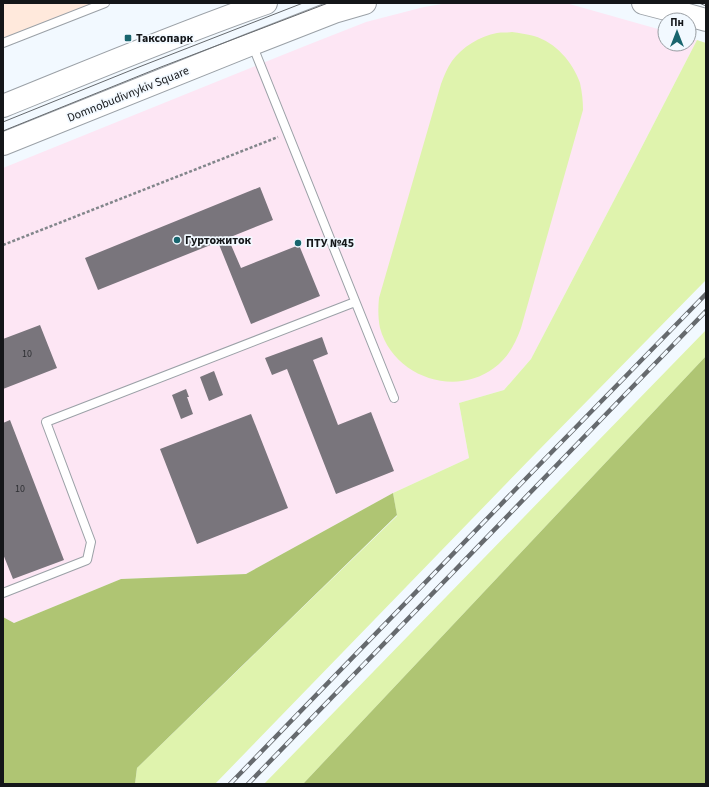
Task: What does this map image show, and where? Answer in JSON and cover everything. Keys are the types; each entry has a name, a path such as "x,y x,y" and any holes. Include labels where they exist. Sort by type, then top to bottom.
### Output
{"main road":[{"path":"3,106 237,13 266,3"},
{"name":"Domnobudivnykiv Square","path":"3,144 334,12 365,3"},
{"path":"643,3 706,20"}],"lane":[{"path":"4,40 105,3"},
{"path":"252,44 394,398"},
{"path":"3,593 87,560 91,542 46,422 355,302"}],"path":[{"path":"3,245 288,133"}],"shaded area":[{"path":"3,3 105,3 3,43"},
{"name":"ПТУ №45","path":"448,3 566,3 657,29 657,52 691,52 531,359 504,390 459,403 469,458 393,493 246,574 121,579 14,623 3,617 3,168 366,22 424,7"}],"green space":[{"path":"512,32 531,35 542,39 556,48 568,60 580,83 583,110 521,328 514,345 499,364 478,377 461,381 444,381 427,377 411,370 398,359 387,345 380,328 378,313 379,298 441,84 447,69 461,51 478,39 491,34"},
{"path":"697,40 706,43 706,280 215,784 135,784 137,768 397,516 393,493 469,458 459,403 504,390 531,359 691,52 697,52"},
{"path":"706,330 706,356 303,784 264,784"},
{"path":"706,356 706,784 303,784"},
{"path":"393,493 397,515 137,768 135,784 3,784 3,617 14,623 121,579 246,574"}],"building":[{"path":"260,187 273,220 228,238 241,268 299,245 320,296 251,324 218,242 98,290 85,258"},
{"path":"40,325 57,368 3,389 3,339"},
{"path":"322,337 328,354 313,360 338,425 371,412 394,471 336,494 287,369 272,375 265,358"},
{"path":"214,371 223,395 209,401 200,377"},
{"path":"186,389 193,414 181,419 172,395"},
{"path":"251,414 288,508 197,544 160,449"},
{"path":"10,420 64,560 13,579 3,554 3,423"}],"tram line":[{"path":"3,122 303,3"},
{"path":"3,131 161,67 328,3"},
{"path":"699,3 706,6"}],"railway":[{"path":"230,784 706,294"},
{"path":"248,784 706,311"}],"place":[{"name":"Таксопарк","path":"128,38"},
{"name":"Гуртожиток","path":"177,240"},
{"name":"ПТУ №45","path":"298,243"}]}
